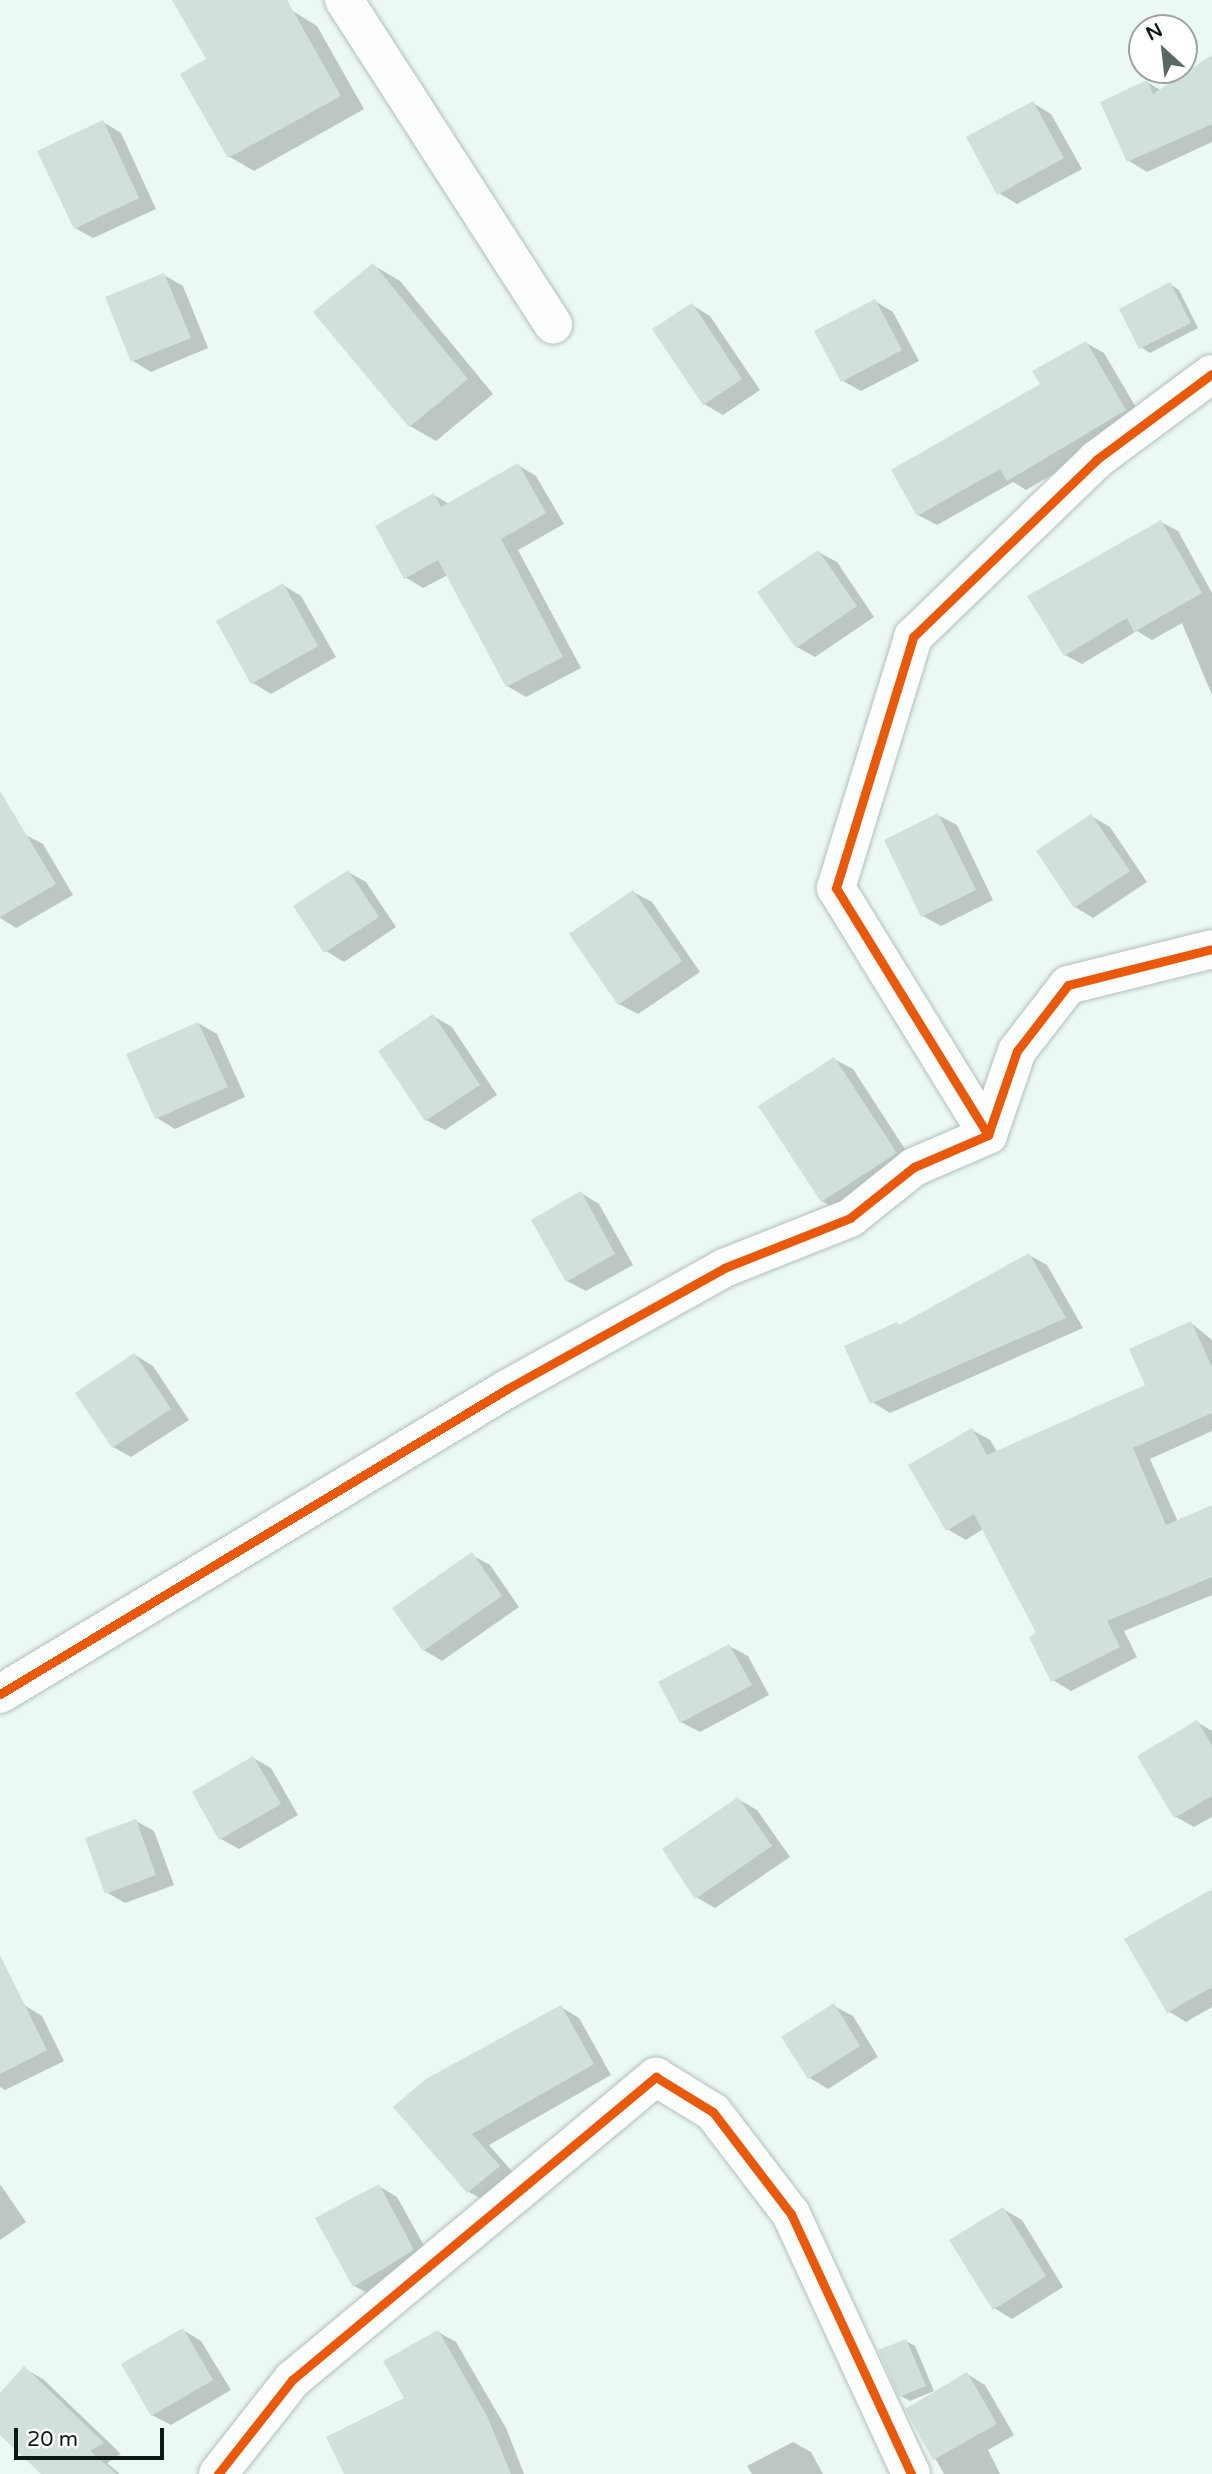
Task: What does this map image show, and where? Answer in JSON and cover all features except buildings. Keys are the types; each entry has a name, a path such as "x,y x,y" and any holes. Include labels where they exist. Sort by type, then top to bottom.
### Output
{"street":[{"path":"344,0 553,324"},
{"path":"988,1135 836,888 913,637 1096,460 1212,374"},
{"path":"0,1694 507,1389 724,1268 850,1218 914,1167 988,1135 1017,1051 1068,985 1212,949"},
{"path":"218,2474 292,2380 656,2077 713,2112 791,2214 911,2474"}],"cycle path":[{"path":"988,1135 836,888 913,637 1096,460 1212,374"},
{"path":"0,1694 507,1389 724,1268 850,1218 914,1167 988,1135 1017,1051 1068,985 1212,949"},
{"path":"218,2474 292,2380 656,2077 713,2112 791,2214 911,2474"}]}
